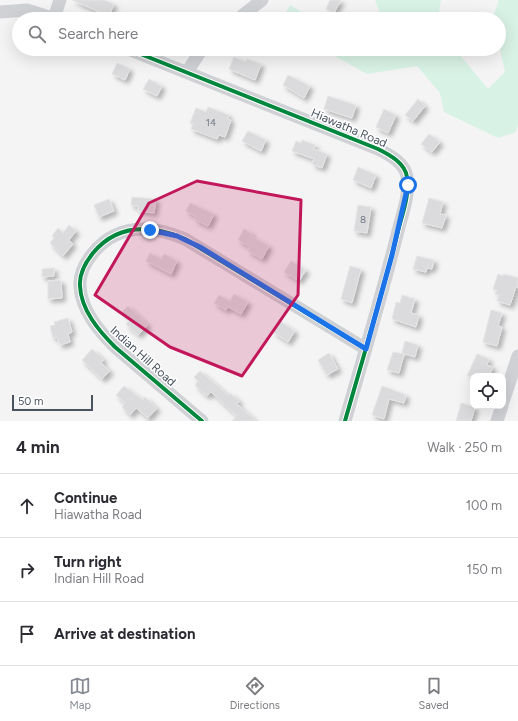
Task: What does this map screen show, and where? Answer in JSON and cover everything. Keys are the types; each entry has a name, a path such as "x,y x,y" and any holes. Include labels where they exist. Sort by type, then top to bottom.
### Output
{"street":[{"path":"57,12 60,0"},
{"path":"247,12 262,0"},
{"path":"0,12 27,10 33,12"},
{"name":"Hiawatha Road","path":"146,56 378,150 395,160 403,167 408,178 406,198 366,349 345,421"},
{"path":"187,72 197,56"},
{"name":"Indian Hill Road","path":"202,421 115,347 106,338 89,314 81,292 82,270 99,246 119,232 132,230 156,231 185,239 366,349"},
{"path":"506,393 518,356"},
{"path":"497,421 501,409"}],"highlighted area":[{"path":"197,181 301,200 298,295 242,376 170,347 95,295 149,203"}],"green space":[{"path":"375,0 441,0 439,12 379,12"},
{"path":"499,0 518,0 518,123 516,132 498,138 444,112 440,93 417,66 367,74 335,56 461,56 488,89 505,72 501,56 506,56 506,12 495,12"},
{"path":"290,5 302,12 286,12"}],"building":[{"path":"72,0 104,0 114,4 111,12 100,12"},
{"path":"330,0 341,0 335,12 326,9"},
{"path":"234,57 246,62 247,59 261,64 255,80 229,69"},
{"path":"117,63 130,69 125,80 112,74"},
{"path":"288,75 310,86 304,98 283,85"},
{"path":"149,79 162,86 157,96 143,89"},
{"path":"328,96 356,105 352,118 324,109"},
{"path":"418,99 425,106 413,121 405,115"},
{"path":"208,107 229,115 227,119 231,120 225,137 219,135 217,139 191,129 193,124 190,123 196,108 206,112"},
{"path":"384,109 396,115 388,133 376,127"},
{"path":"248,131 266,140 261,151 242,141"},
{"path":"429,134 440,142 432,152 421,144"},
{"path":"302,140 315,145 314,149 327,154 322,168 312,164 314,159 292,151 296,141 301,143"},
{"path":"358,167 376,175 371,188 353,180"},
{"path":"132,197 156,199 154,213 138,211 138,206 131,205"},
{"path":"429,198 443,202 440,214 446,215 442,228 422,223"},
{"path":"109,199 114,211 99,217 94,205"},
{"path":"190,203 214,214 208,226 194,219 195,216 186,211"},
{"path":"358,205 371,207 367,233 354,231"},
{"path":"69,225 76,231 69,240 73,244 63,256 50,243 54,238 52,236 58,228 63,233"},
{"path":"244,229 252,234 251,236 269,246 262,259 248,251 250,247 238,240"},
{"path":"150,253 161,259 164,254 177,261 171,274 146,261"},
{"path":"417,256 434,260 432,269 427,268 426,272 413,269"},
{"path":"291,261 306,270 299,281 284,272"},
{"path":"350,266 361,269 352,303 341,299"},
{"path":"54,268 54,276 42,277 42,269"},
{"path":"498,274 518,278 518,288 516,287 510,305 497,301 499,295 495,294 497,290 493,289"},
{"path":"61,280 62,298 48,299 48,281"},
{"path":"234,294 248,302 241,314 228,307 226,310 214,303 219,295 230,301"},
{"path":"402,295 415,299 411,313 419,315 416,327 392,319 396,302 400,303"},
{"path":"128,306 148,325 138,335 126,324 130,319 122,312"},
{"path":"491,310 502,313 498,326 502,327 497,346 483,342"},
{"path":"68,318 72,332 68,334 70,342 60,345 57,337 53,338 50,326 55,325 54,322"},
{"path":"280,321 295,331 288,342 273,332"},
{"path":"405,341 418,345 415,357 402,353"},
{"path":"92,349 104,360 101,363 110,371 102,379 82,360"},
{"path":"393,352 404,354 399,373 387,370"},
{"path":"329,353 338,369 327,375 318,360"},
{"path":"477,354 489,359 487,365 493,367 490,373 470,373 470,376 467,376"},
{"path":"200,371 228,395 230,393 239,401 237,404 256,421 232,421 237,416 211,392 207,396 195,385 198,381 194,377"},
{"path":"124,386 143,400 145,397 157,408 148,418 136,408 130,415 122,407 125,403 116,395"},
{"path":"382,386 406,395 404,403 389,399 384,419 372,415"},
{"path":"461,403 470,406 470,409 474,409 471,421 456,421"}],"cycle path":[{"path":"146,56 378,149 392,157 406,172 408,184 405,204 379,303 345,421"},
{"path":"202,421 115,347 97,327 87,312 81,295 80,282 82,273 85,265 93,253 113,236 124,232 148,229 173,234 185,239 366,349"}],"route":[{"path":"150,230 161,231 177,236 200,247 366,349 392,255 408,185"}]}
